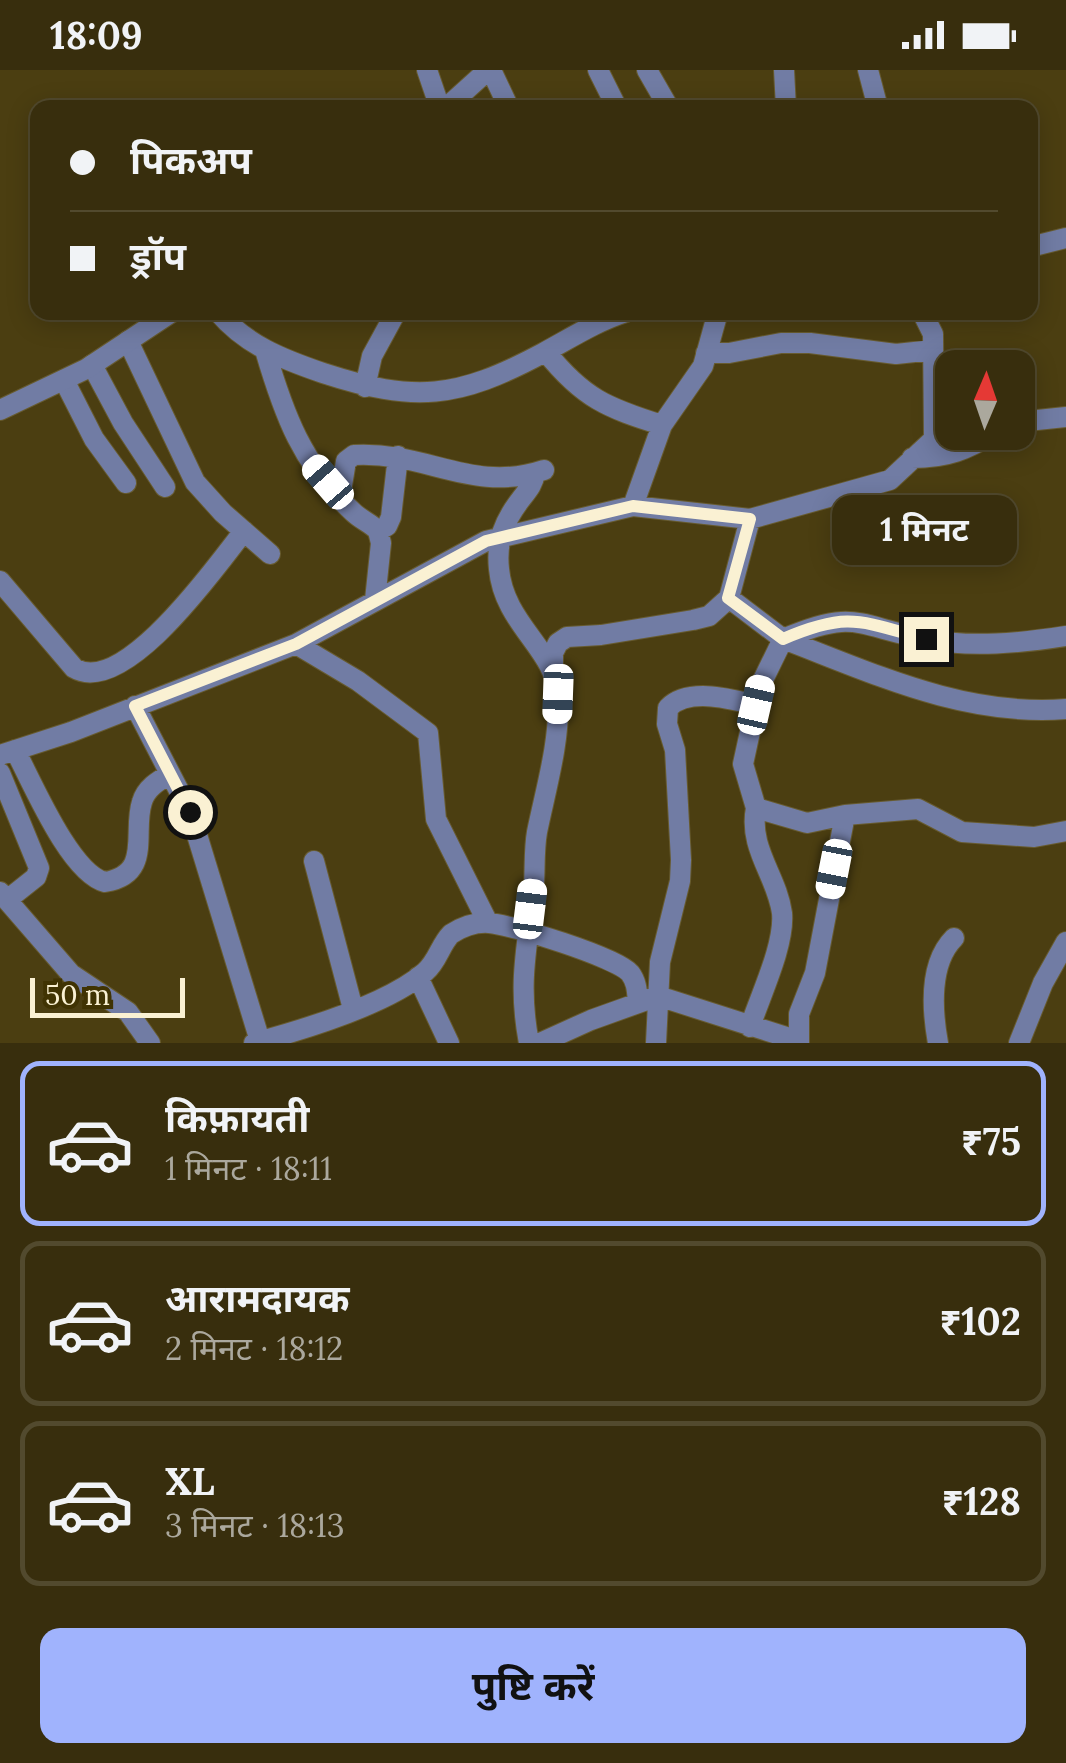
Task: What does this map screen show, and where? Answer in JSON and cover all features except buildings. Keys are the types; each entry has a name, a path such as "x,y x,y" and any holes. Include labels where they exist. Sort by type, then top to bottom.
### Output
{"street":[{"path":"427,70 443,100"},
{"path":"455,100 489,70 506,100"},
{"path":"598,70 612,100"},
{"path":"647,70 664,100"},
{"path":"784,70 786,100"},
{"path":"868,70 876,100"},
{"path":"1038,244 1066,238"},
{"path":"0,410 64,380 160,320"},
{"path":"225,320 265,350 364,387 401,393 455,391 546,352 601,320"},
{"path":"364,387 372,356 392,320"},
{"path":"633,506 662,426 702,366 716,320"},
{"path":"170,774 156,782 142,799 136,860 121,877 105,882 80,864 7,753 296,644 486,541 633,506 750,519 890,480 934,439 933,334 926,320"},
{"path":"128,342 195,482 270,554"},
{"path":"706,353 729,353 781,342 896,354 933,350"},
{"path":"265,350 276,394 314,466 340,498 378,531 381,543 375,600"},
{"path":"546,352 571,380 601,404 662,426"},
{"path":"92,364 123,423 165,488"},
{"path":"64,380 94,439 126,483"},
{"path":"1035,420 1066,417"},
{"path":"912,458 952,456 970,450"},
{"path":"340,498 350,456 398,456 500,480 541,471 511,512 499,538 499,572 510,606 527,637 554,670"},
{"path":"378,531 386,526 393,508 398,456"},
{"path":"529,1043 521,987 536,836 557,725 553,653 558,642 567,637 709,616 728,598 750,519"},
{"path":"0,581 74,668 83,673 96,672 115,664 175,619 244,531"},
{"path":"728,598 783,639 943,698 1030,712 1066,709"},
{"path":"750,1027 779,941 782,918 758,849 753,823 756,808 744,764 760,686 783,639 839,620 858,620 926,639 958,642 1066,636"},
{"path":"296,644 358,681 428,732 436,819 488,923"},
{"path":"656,1043 660,962 680,880 681,860 676,750 666,717 668,708 682,699 709,697 756,705"},
{"path":"135,706 190,812 257,1042 353,1009 418,977 434,962 451,934 466,926 488,923 586,951 624,968 636,984 638,1003"},
{"path":"0,773 39,868 36,877 4,896 71,974 128,1012 150,1043"},
{"path":"756,808 807,823 845,815 918,810 962,832 1034,836 1066,831"},
{"path":"540,1043 658,996 799,1042 800,1014 815,973 845,815"},
{"path":"314,861 353,1009"},
{"path":"938,1043 935,1004 939,958 954,938"},
{"path":"1019,1043 1043,983 1066,942"},
{"path":"418,977 449,1043"}],"route":[{"path":"190,812 135,706 296,644 486,541 633,506 750,519 728,598 783,639 839,620 858,620 926,639"}]}
